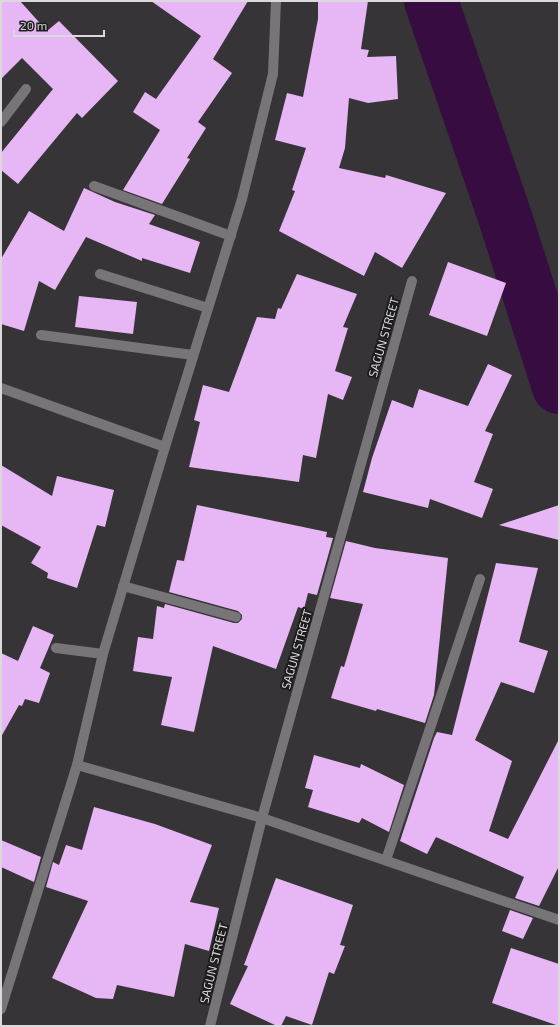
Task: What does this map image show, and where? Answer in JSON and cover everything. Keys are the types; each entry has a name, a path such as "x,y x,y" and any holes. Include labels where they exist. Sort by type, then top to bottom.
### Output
{"street":[{"path":"1,1008 77,765 103,654 242,198 273,74 276,1"},
{"path":"1,122 26,88"},
{"path":"94,186 231,236"},
{"path":"100,274 208,308"},
{"name":"SAGUN STREET","path":"210,1026 262,818 412,281"},
{"path":"41,335 193,355"},
{"path":"1,388 165,447"},
{"path":"386,860 480,579"},
{"path":"123,586 236,617"},
{"path":"56,648 103,654"},
{"path":"77,765 262,818 559,920"}],"building":[{"path":"1,1 20,1 47,31 59,21 118,81 82,118 77,113 18,184 1,170 1,153 53,89 22,58 1,79"},
{"path":"151,1 248,1 213,59 232,73 198,122 206,128 187,158 190,159 162,204 123,190 160,130 133,112 145,92 156,99 201,36"},
{"path":"318,1 368,1 361,49 369,50 367,57 396,56 398,99 368,103 349,98 345,148 339,168 385,178 386,175 446,193 402,268 375,252 364,276 279,231 295,191 292,190 306,148 275,140 287,93 303,97 318,19"},
{"path":"84,188 115,202 155,215 149,224 200,242 190,273 142,258 142,261 86,237 55,290 39,281 24,331 1,324 1,259 29,211 64,231"},
{"path":"448,262 506,283 487,336 429,315"},
{"path":"297,274 357,294 343,327 348,328 335,371 352,377 343,400 328,394 316,458 303,455 299,482 189,467 200,422 194,420 203,385 229,392 257,317 275,319 278,308 281,309"},
{"path":"79,296 137,302 133,334 75,327"},
{"path":"488,364 512,375 485,431 493,434 474,482 493,489 482,518 430,499 428,508 363,492 372,458 392,400 413,408 419,389 468,406"},
{"path":"1,465 52,496 57,476 114,490 105,527 97,525 77,588 47,578 48,573 31,563 41,547 1,525"},
{"path":"197,505 327,532 326,537 333,538 317,595 308,593 304,609 298,607 276,669 213,646 194,732 161,725 172,677 133,671 138,637 153,639 157,606 164,608 165,604 234,623 238,623 242,619 242,615 238,611 169,592 177,560 184,561"},
{"path":"559,505 559,540 499,525"},
{"path":"346,541 375,548 448,558 434,695 425,723 331,698 341,666 344,667 363,604 330,598"},
{"path":"496,563 538,568 519,642 548,651 534,693 501,682 475,740 512,761 489,831 508,839 559,739 559,866 539,906 515,898 524,877 436,837 427,854 400,841 434,738 437,732 452,735"},
{"path":"33,626 54,635 40,668 50,673 39,703 25,699 22,706 19,705 1,737 1,653 18,661"},
{"path":"314,755 360,768 361,764 404,785 389,832 362,818 359,823 308,807 313,790 305,788"},
{"path":"94,807 155,824 212,845 190,902 219,908 209,951 185,944 174,997 117,985 113,999 96,998 52,978 88,901 46,887 53,862 59,865 66,845 82,850"},
{"path":"1,840 41,857 34,882 1,867"},
{"path":"276,878 353,905 340,945 345,946 334,974 329,972 312,1025 286,1016 281,1026 277,1026 230,1004 248,966 244,965"},
{"path":"510,910 533,918 523,939 502,931"},
{"path":"511,948 559,964 559,1026 492,1003"}],"waterway":[{"path":"431,1 505,217 559,387"}]}
